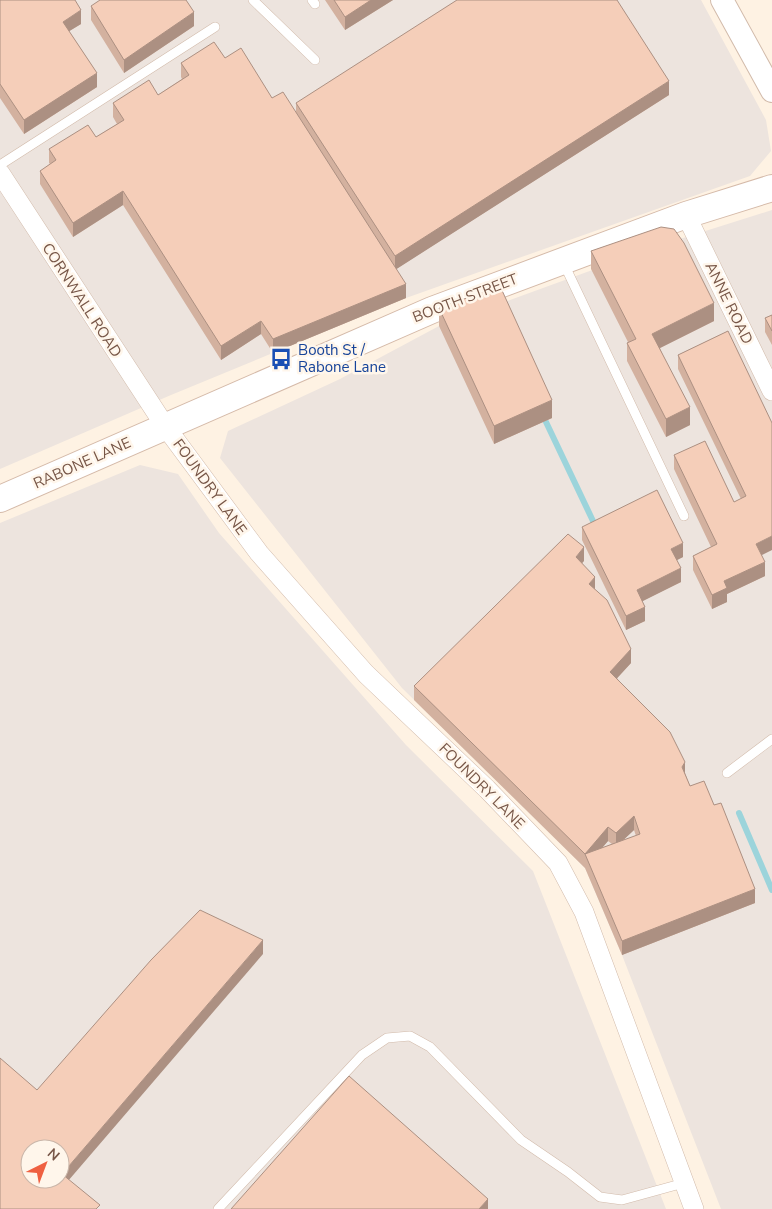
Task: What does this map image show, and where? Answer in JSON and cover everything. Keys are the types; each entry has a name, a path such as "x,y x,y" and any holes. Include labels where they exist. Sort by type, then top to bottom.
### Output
{"main road":[{"name":"BOOTH STREET","path":"165,426 432,310 686,215 772,188"},
{"name":"RABONE LANE","path":"1,496 165,426"}],"street":[{"path":"722,0 772,91"},
{"name":"CORNWALL ROAD","path":"0,173 165,426"},
{"name":"ANNE ROAD","path":"686,215 772,391"},
{"name":"FOUNDRY LANE","path":"165,426 259,553 315,618 366,674 487,789 558,863 584,912 694,1209"}],"lane":[{"path":"253,0 315,60"},
{"path":"0,166 215,27"},
{"path":"563,261 684,516"},
{"path":"727,773 772,739"},
{"path":"218,1209 362,1055 387,1038 410,1036 430,1047 521,1140 568,1172 600,1197 622,1200 684,1182"}],"shaded area":[{"path":"0,0 701,0 766,120 771,151 750,176 406,298 171,395 0,469"},
{"path":"772,210 772,1209 721,1209 622,955 585,868 402,688 220,458 228,431 340,379 439,326 661,245"},
{"path":"140,465 178,474 219,533 406,745 533,871 666,1209 0,1209 0,523"}],"building":[{"path":"0,0 75,0 81,10 63,22 97,73 24,120 0,84"},
{"path":"100,0 186,0 194,12 124,60 91,6"},
{"path":"334,0 371,0 345,17"},
{"path":"457,0 617,0 669,81 395,256 296,103"},
{"path":"214,42 225,58 241,48 272,98 283,92 406,284 273,339 261,321 221,346 123,191 73,223 40,171 56,160 49,149 88,125 96,137 124,120 113,103 149,80 158,95 189,75 181,63"},
{"path":"661,227 674,229 684,243 714,303 652,334 690,407 666,419 627,343 636,339 591,251"},
{"path":"500,286 552,400 494,426 439,308"},
{"path":"772,315 772,331 765,318"},
{"path":"728,331 772,423 772,536 756,544 765,562 724,581 727,588 712,595 693,556 717,544 674,455 705,441 734,502 746,496 678,355"},
{"path":"657,490 683,543 671,549 681,568 637,590 645,607 626,616 582,527"},
{"path":"568,534 584,547 576,557 595,577 589,584 607,600 631,649 610,672 670,732 685,762 682,767 690,786 704,781 714,805 721,803 755,889 622,941 585,854 414,686","holes":["634,816 640,834 585,854 608,827 616,833"]},
{"path":"200,910 263,940 70,1165 70,1139 20,1139 20,1189 70,1189 70,1181 100,1205 96,1209 0,1209 0,1058 37,1090 151,960"},
{"path":"349,1076 488,1199 479,1209 231,1209"}],"waterway":[{"path":"546,422 593,521"},
{"path":"739,813 772,890"}],"place":[{"name":"Booth St / Rabone Lane","path":"281,359"}]}
